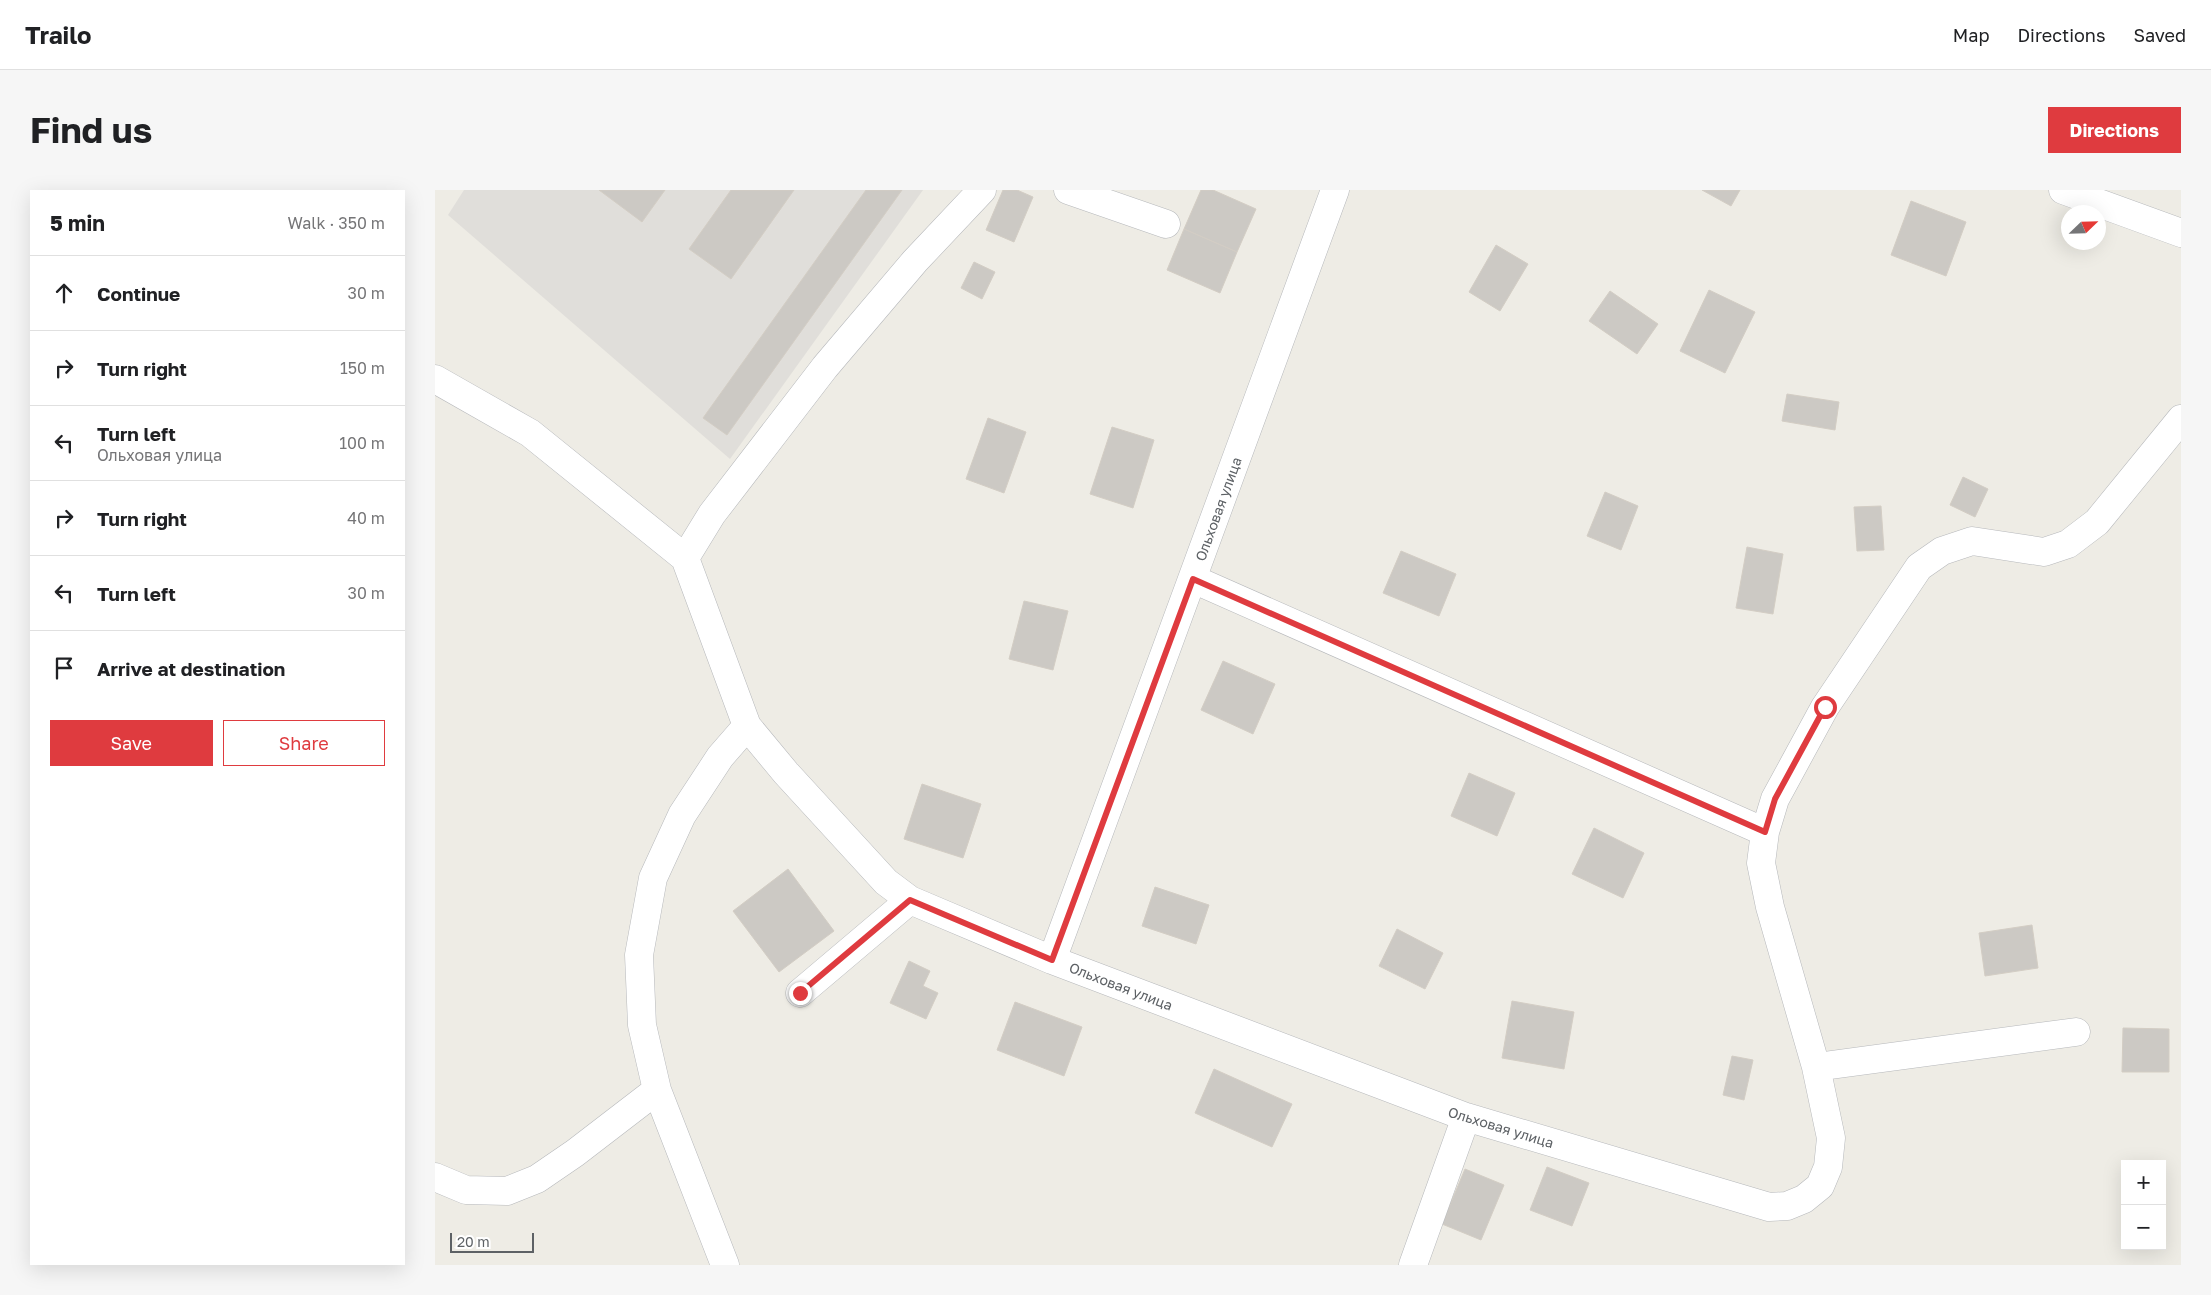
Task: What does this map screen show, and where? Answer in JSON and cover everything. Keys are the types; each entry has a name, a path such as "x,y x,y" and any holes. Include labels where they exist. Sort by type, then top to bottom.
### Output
{"street":[{"path":"685,558 712,514 825,368 915,262 982,190"},
{"path":"1068,190 1166,224"},
{"name":"Ольховая улица","path":"1335,190 1052,960 1466,1117 1769,1207 1787,1206 1804,1199 1820,1186 1828,1167 1831,1138 1816,1067"},
{"path":"2063,190 2181,233"},
{"path":"435,379 529,433 685,558 747,726 786,773 886,882 910,900 1052,960"},
{"path":"2076,1032 1816,1067 1769,907 1761,863 1765,832 1775,799 1825,707 1919,568 1942,551 1972,541 2044,552 2069,544 2097,522 2181,419"},
{"path":"1193,579 1765,832"},
{"path":"725,1265 657,1090 642,1025 639,955 653,878 682,815 720,757 747,726"},
{"path":"800,993 910,900"},
{"path":"435,1177 466,1190 507,1191 537,1179 575,1153 657,1090"},
{"path":"1413,1265 1466,1117"}],"shaded area":[{"path":"464,190 923,190 730,459 448,215"}],"building":[{"path":"599,190 665,190 642,222"},
{"path":"731,190 794,190 731,279 689,249"},
{"path":"866,190 902,190 727,435 703,418"},
{"path":"1003,190 1017,190 1033,197 1014,242 986,230"},
{"path":"1201,190 1213,190 1256,209 1237,252 1184,229"},
{"path":"1702,190 1740,190 1731,206"},
{"path":"1911,201 1966,222 1946,276 1891,255"},
{"path":"1184,229 1237,252 1220,293 1167,270"},
{"path":"1496,245 1528,264 1500,311 1469,292"},
{"path":"974,262 995,272 982,299 961,288"},
{"path":"1709,290 1755,312 1725,373 1680,351"},
{"path":"1610,291 1658,324 1637,354 1589,321"},
{"path":"1787,394 1839,402 1835,430 1782,421"},
{"path":"988,418 1026,432 1004,493 966,479"},
{"path":"1112,427 1154,440 1133,508 1090,494"},
{"path":"1963,477 1988,489 1975,517 1950,505"},
{"path":"1605,492 1638,506 1621,550 1587,536"},
{"path":"1881,506 1884,550 1857,551 1854,507"},
{"path":"1747,547 1783,554 1773,614 1736,608"},
{"path":"1401,551 1456,574 1439,616 1383,593"},
{"path":"1024,601 1068,611 1053,670 1009,659"},
{"path":"1223,661 1275,684 1253,734 1201,710"},
{"path":"1469,773 1515,793 1497,836 1451,816"},
{"path":"922,784 981,804 963,858 904,839"},
{"path":"1594,828 1644,853 1623,898 1572,874"},
{"path":"788,869 834,931 779,972 733,911"},
{"path":"1155,887 1209,905 1196,944 1142,926"},
{"path":"2032,925 2038,968 1985,976 1979,933"},
{"path":"1397,929 1443,953 1425,989 1379,966"},
{"path":"909,961 930,971 923,986 938,993 926,1019 890,1003"},
{"path":"1512,1001 1574,1012 1564,1069 1502,1058"},
{"path":"1015,1002 1082,1027 1064,1076 997,1050"},
{"path":"2123,1028 2169,1029 2169,1072 2122,1072"},
{"path":"1732,1056 1753,1060 1744,1100 1723,1095"},
{"path":"1214,1069 1292,1104 1272,1147 1195,1113"},
{"path":"1547,1167 1589,1183 1572,1226 1530,1210"},
{"path":"1465,1169 1504,1185 1481,1240 1442,1224"}],"route":[{"path":"800,993 910,900 1052,960 1193,579 1765,832 1775,799 1825,707"}]}
